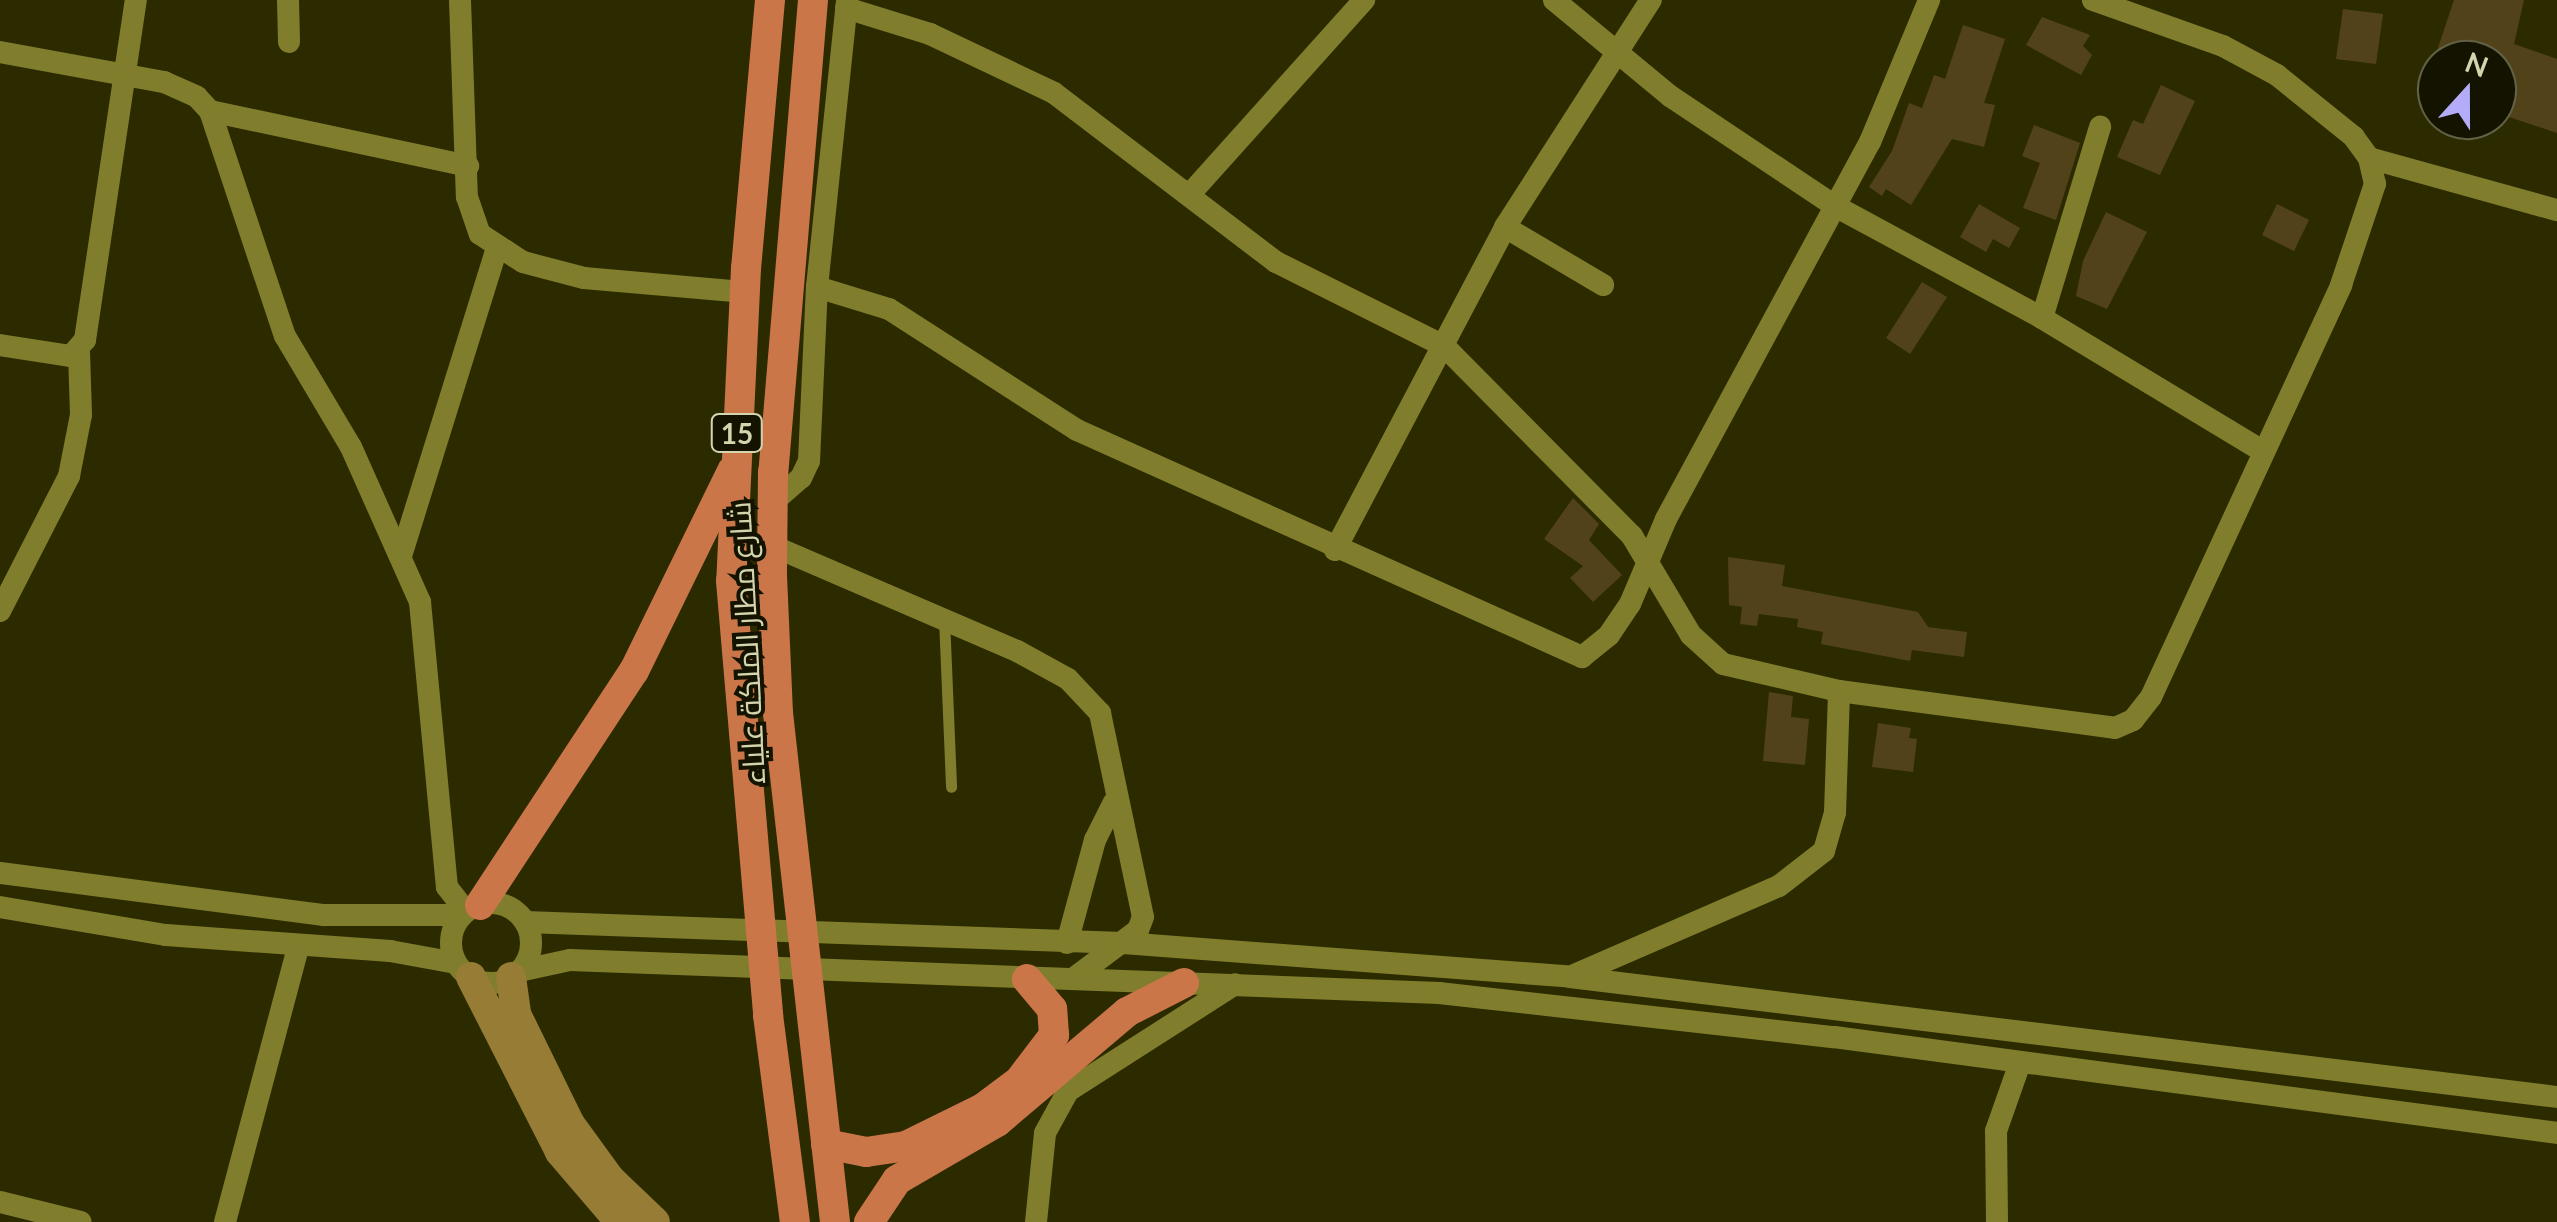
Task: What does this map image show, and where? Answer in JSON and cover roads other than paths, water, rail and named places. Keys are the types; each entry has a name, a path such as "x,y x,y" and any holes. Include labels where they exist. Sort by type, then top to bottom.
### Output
{"highway":[{"name":"شارع مطار الملكة علياء","path":"770,0 745,292 731,581 753,867 794,1221"},
{"name":"شارع مطار الملكة علياء","path":"812,0 772,546 778,712 835,1222"},
{"path":"469,910 634,671 736,464"},
{"path":"826,1144 866,1152 906,1146 983,1108 1019,1081 1054,1035 1052,1009 1026,979"},
{"path":"869,1222 898,1180 1028,1100 1127,1012 1184,983"}],"street":[{"path":"0,611 69,476 81,415 79,350 89,328 120,76 136,0"},
{"path":"288,0 290,42"},
{"path":"460,0 472,219 497,248 584,278 745,292"},
{"path":"1554,0 1614,50 1835,206 2042,318 2261,450"},
{"path":"1335,550 1505,226 1614,50 1651,0"},
{"path":"818,287 889,309 1061,423 1335,550 1486,609 1582,657 1609,636 1870,142 1929,0"},
{"path":"773,502 801,478 809,461 818,287 847,4 930,34 1054,93 1302,278 1444,346 1600,501 1648,560 1707,655 1752,674 1840,691 2090,728 2134,720 2151,696 2360,239 2375,184 2370,158 2332,116 2277,74 2139,7 2093,0"},
{"path":"1190,194 1354,3"},
{"path":"0,52 178,87 210,111 468,166"},
{"path":"210,111 285,336 344,434 401,556 424,627 447,887 469,910"},
{"path":"2042,318 2100,127"},
{"path":"2370,158 2557,210"},
{"path":"1505,226 1604,285"},
{"path":"401,556 497,248"},
{"path":"0,345 55,356 79,350"},
{"path":"772,546 944,618 1052,670 1085,693 1106,732 1114,802 1142,907 1138,930 1074,978"},
{"path":"1570,976 1778,886 1824,851 1835,812 1840,691"},
{"path":"1067,943 1094,840 1114,802"},
{"path":"0,873 324,915 469,910 501,904 525,922 1123,943 1570,976 2557,1097"},
{"path":"0,907 166,935 390,951 464,970 491,982 570,960 1235,984 1558,1004 2557,1133"},
{"path":"469,910 451,943 464,970 560,1152 620,1222"},
{"path":"525,922 529,953 515,974 516,1014 570,1124 610,1179 655,1222"},
{"path":"226,1222 298,947"},
{"path":"1036,1222 1045,1132 1068,1091 1235,984"},
{"path":"1998,1222 1996,1131 2020,1063"},
{"path":"0,1202 81,1222"}],"lane":[{"path":"944,618 952,788"}]}
